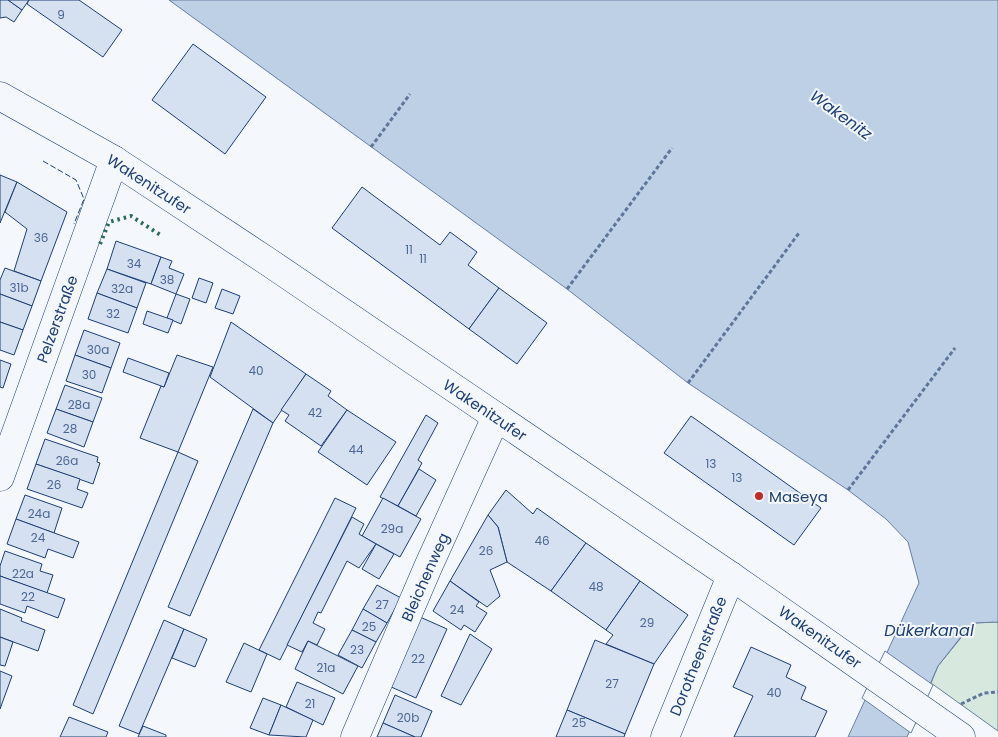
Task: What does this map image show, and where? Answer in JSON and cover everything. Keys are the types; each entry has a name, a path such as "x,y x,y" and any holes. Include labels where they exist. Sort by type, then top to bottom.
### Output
{"street":[{"name":"Wakenitzufer","path":"0,96 114,160 731,576 961,737"},
{"name":"Pelzerstraße","path":"0,478 114,160"},
{"name":"Bleichenweg","path":"355,737 428,567 496,417"},
{"name":"Dorotheenstraße","path":"665,737 731,576"}],"path":[{"path":"371,147 410,94"},
{"path":"568,289 672,148"},
{"path":"688,383 799,233"},
{"path":"848,490 955,348"},
{"path":"984,693 998,692"}],"shaded area":[{"path":"998,622 998,731 931,683 938,666 973,623"}],"water":[{"path":"169,0 998,0 998,622 972,623 938,666 907,737 848,737 919,583 908,542 886,519 848,490 688,383 567,289"}],"pier":[{"path":"885,651 933,685 911,733 862,698"}],"building":[{"path":"0,0 8,0 22,10 14,22 6,17 0,18"},
{"path":"8,0 29,0 22,10"},
{"path":"29,0 79,0 122,30 103,57 27,4"},
{"path":"193,44 266,97 225,154 152,100"},
{"path":"0,175 17,182 0,223"},
{"path":"17,182 67,212 41,281 14,271 27,229 5,212"},
{"path":"362,187 440,245 450,232 477,252 468,265 499,288 469,329 332,228"},
{"path":"116,241 161,257 151,284 107,269"},
{"path":"161,257 172,261 169,268 184,274 176,294 151,284"},
{"path":"5,268 41,281 32,306 0,294 0,280"},
{"path":"107,269 146,283 137,308 97,293"},
{"path":"199,278 213,283 206,303 192,298"},
{"path":"499,288 547,323 517,364 469,329"},
{"path":"222,289 240,296 233,314 215,308"},
{"path":"97,293 137,308 128,333 88,319"},
{"path":"0,294 32,306 23,330 0,322"},
{"path":"176,294 190,299 181,324 167,318"},
{"path":"147,311 173,320 168,333 143,324"},
{"path":"0,322 23,330 14,355 0,350"},
{"path":"231,322 306,374 273,423 210,377"},
{"path":"84,330 120,343 111,368 75,355"},
{"path":"75,355 111,368 102,393 66,381"},
{"path":"177,355 213,367 178,452 140,438 161,386 164,387"},
{"path":"128,358 169,373 164,387 123,372"},
{"path":"0,360 11,364 3,388 0,387"},
{"path":"306,374 331,391 328,396 347,410 321,446 285,421 289,415 281,410"},
{"path":"65,385 102,398 93,422 56,409"},
{"path":"56,409 93,422 84,447 47,433"},
{"path":"253,409 273,423 190,616 168,607"},
{"path":"347,410 396,442 367,485 318,452"},
{"path":"426,415 438,423 418,460 422,463 398,506 380,497"},
{"path":"691,416 821,508 794,545 664,453"},
{"path":"45,439 98,457 97,462 100,463 93,484 36,464"},
{"path":"178,452 198,461 93,714 73,705"},
{"path":"36,464 80,479 77,489 88,493 82,508 27,489"},
{"path":"419,469 436,480 416,516 398,506"},
{"path":"506,490 533,514 537,508 586,543 551,591 507,562 498,527 488,515"},
{"path":"25,495 62,508 54,533 16,519"},
{"path":"335,498 356,508 280,660 259,650"},
{"path":"383,498 421,519 400,557 362,536"},
{"path":"488,515 498,527 507,562 490,570 500,596 487,607 450,581"},
{"path":"352,517 364,524 359,534 376,544 359,568 347,561 321,613 318,612 313,623 325,629 317,645 308,641 302,652 287,645"},
{"path":"16,519 79,542 73,558 48,549 45,558 7,544"},
{"path":"586,543 640,581 606,630 551,591"},
{"path":"376,544 394,554 379,579 362,569"},
{"path":"5,551 42,564 40,571 53,575 47,593 0,576 0,566"},
{"path":"0,576 65,599 58,618 27,606 25,613 0,604"},
{"path":"450,581 479,602 476,606 487,613 475,632 464,625 461,630 433,611"},
{"path":"640,581 688,615 654,664 606,644 613,635 606,630"},
{"path":"377,585 401,598 387,623 363,609"},
{"path":"0,609 22,618 21,621 45,630 38,651 0,637"},
{"path":"363,609 387,623 376,642 352,630"},
{"path":"420,617 447,629 416,698 389,686"},
{"path":"164,620 184,629 139,734 119,726"},
{"path":"184,629 207,639 195,667 172,658"},
{"path":"352,630 376,642 362,668 338,655"},
{"path":"470,634 492,649 461,705 441,696"},
{"path":"0,637 13,642 5,666 0,665"},
{"path":"595,640 654,664 625,734 567,710"},
{"path":"308,641 358,666 343,694 295,669"},
{"path":"244,643 267,654 251,692 226,682"},
{"path":"751,647 791,665 786,677 806,687 801,699 827,711 815,737 734,737 753,696 733,687"},
{"path":"0,671 12,676 0,709"},
{"path":"297,682 335,698 323,725 286,707"},
{"path":"395,695 432,711 421,737 415,737 383,723"},
{"path":"263,698 281,705 269,735 250,728"},
{"path":"281,705 313,720 306,737 269,735"},
{"path":"567,710 625,734 624,737 556,737"},
{"path":"69,717 108,732 106,737 60,737"},
{"path":"383,723 415,737 377,737"},
{"path":"143,726 166,735 166,737 138,737"}],"hedge":[{"path":"100,244 109,222 131,216 162,236"}],"fence":[{"path":"43,161 76,180 84,199 74,224"}],"place":[{"name":"Maseya","path":"759,496"}],"water label":[{"name":"Wakenitz","path":"841,115"},
{"name":"Dükerkanal","path":"929,630"}]}
